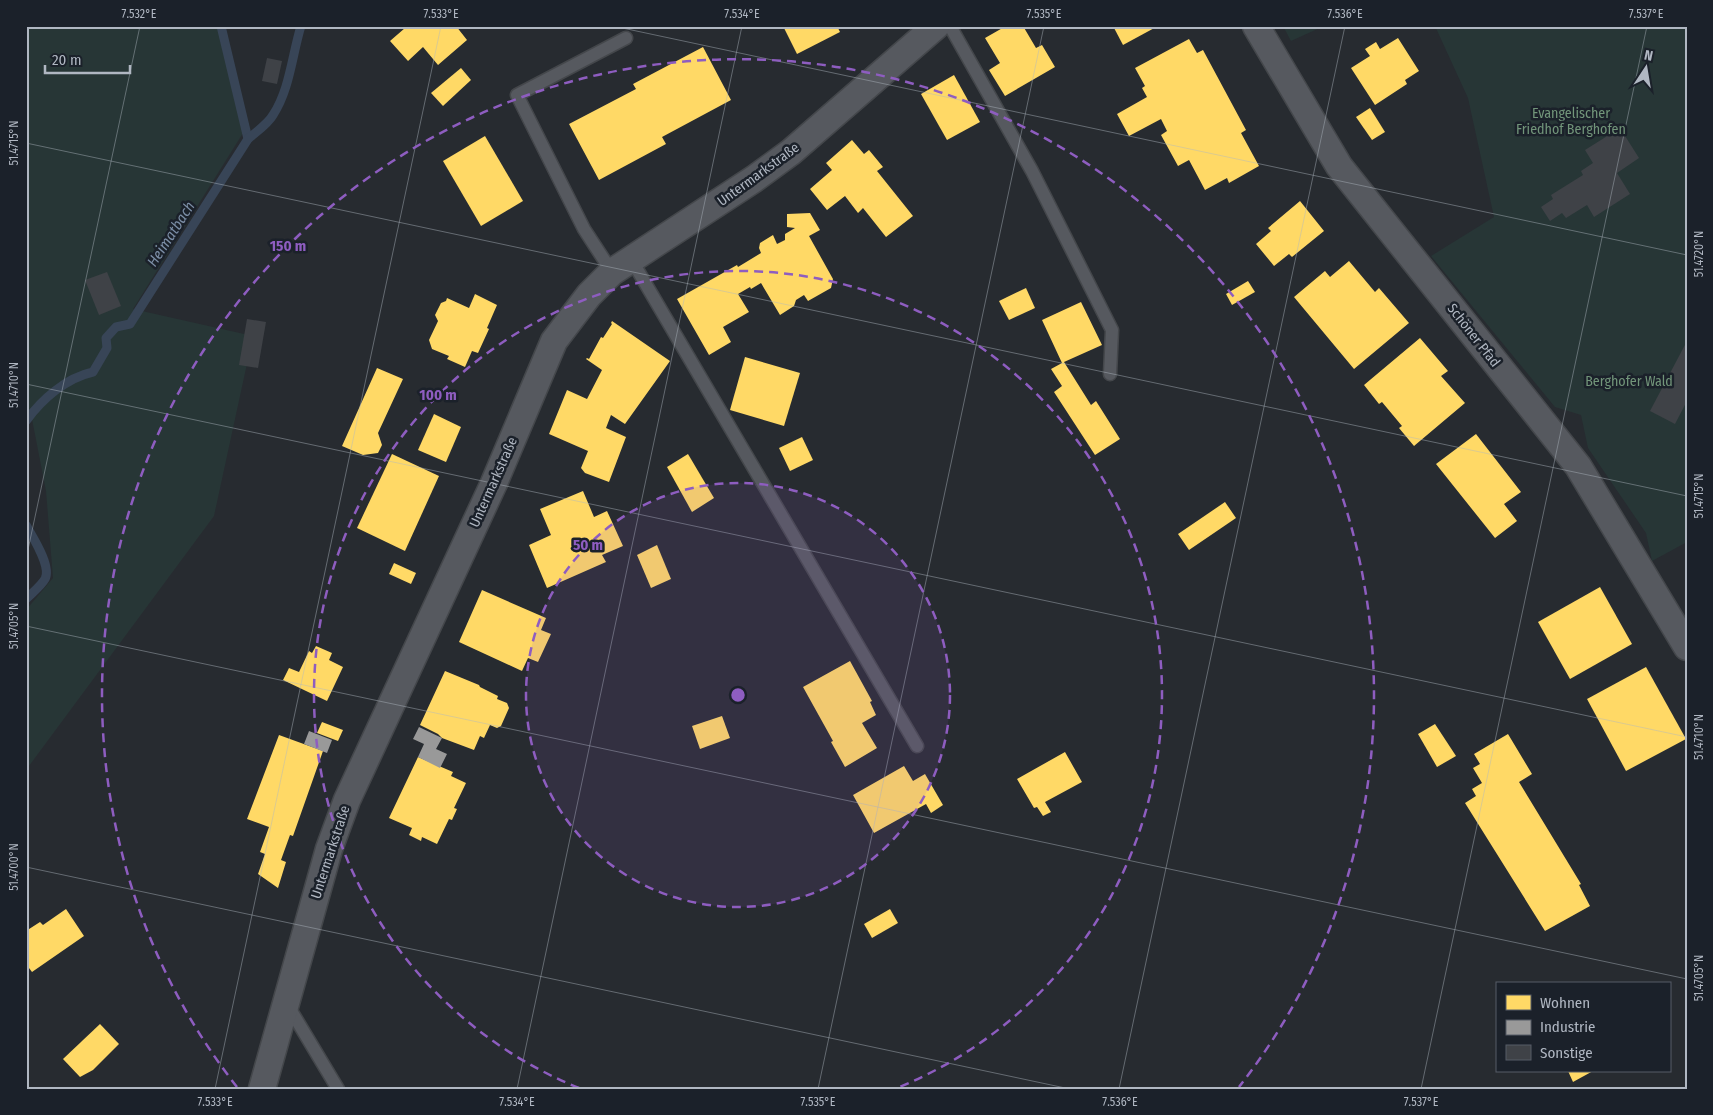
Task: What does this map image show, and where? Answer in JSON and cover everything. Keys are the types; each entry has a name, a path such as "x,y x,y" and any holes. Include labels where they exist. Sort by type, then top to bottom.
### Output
{"street":[{"name":"Untermarkstraße","path":"262,1089 330,849 347,800 494,483 554,341 589,295 622,265 754,179 791,152 936,26"},
{"name":"Schöner Pfad","path":"1256,26 1339,166 1578,466 1687,648"}],"lane":[{"path":"950,26 1032,171 1112,330 1110,374"},
{"path":"626,38 517,95 584,229 622,265 917,746"},
{"path":"286,1002 338,1089"}],"green space":[{"path":"26,26 222,26 248,125 133,309 253,336 214,516 26,770 26,610 53,578 46,491 31,414 26,403"},
{"path":"1283,26 1324,26 1291,41"},
{"name":"Evangelischer Friedhof Berghofen","path":"1435,26 1687,26 1687,542 1652,561 1646,533 1588,448 1581,415 1555,407 1431,256 1494,217 1468,98"}],"building: Wohnen":[{"path":"404,26 456,26 467,40 438,65 423,47 408,61 390,41 405,28"},
{"path":"783,26 837,26 840,32 797,54"},
{"path":"1006,26 1023,26 1036,48 1042,45 1055,67 1005,96 989,70 1000,63 985,38"},
{"path":"1113,26 1158,26 1123,45"},
{"path":"1398,38 1419,71 1405,80 1407,84 1375,105 1351,68 1370,56 1365,49 1376,42 1380,49"},
{"path":"1189,39 1197,53 1203,50 1246,130 1241,133 1259,166 1229,183 1227,178 1205,190 1189,160 1178,166 1161,135 1167,131 1161,119 1129,136 1117,114 1147,97 1142,88 1145,86 1135,68"},
{"path":"703,47 731,100 662,137 666,144 599,180 569,124 636,89 633,84"},
{"path":"461,68 471,80 443,106 431,93"},
{"path":"954,75 980,122 947,140 921,94"},
{"path":"1370,108 1385,132 1372,140 1356,117"},
{"path":"485,136 523,201 481,226 443,161"},
{"path":"852,140 864,154 869,150 883,167 877,171 913,216 886,237 863,208 858,213 845,196 827,210 810,189 832,170 826,163"},
{"path":"1300,201 1324,231 1292,257 1289,254 1274,266 1256,244 1271,231 1268,228"},
{"path":"810,213 820,230 809,236 833,279 831,288 808,301 804,295 796,300 794,306 780,315 761,283 751,289 750,287 738,294 749,312 723,327 731,342 709,355 677,299 761,253 760,243 773,235 777,244 785,240 785,234 795,228 787,227 787,214"},
{"path":"1349,261 1375,292 1379,288 1409,323 1354,369 1294,297 1325,271 1330,277"},
{"path":"1248,281 1255,292 1232,305 1226,294"},
{"path":"1026,288 1035,308 1009,320 999,301"},
{"path":"475,294 497,305 478,353 472,351 465,367 447,359 449,356 432,349 429,340 438,321 435,315 441,303 446,301 447,298 469,308"},
{"path":"1081,302 1102,345 1064,362 1091,405 1096,401 1120,439 1095,455 1054,392 1062,386 1051,369 1062,363 1042,320"},
{"path":"612,321 670,361 625,424 611,415 606,428 626,437 609,482 585,473 581,468 588,451 549,434 567,390 587,399 602,370 586,359 589,359 601,337 603,338 612,324"},
{"path":"1420,338 1448,371 1441,376 1465,403 1414,446 1399,428 1402,426 1382,402 1379,404 1364,385"},
{"path":"745,357 800,373 784,426 730,410"},
{"path":"377,368 403,379 378,433 382,445 378,453 363,455 342,446"},
{"path":"434,414 461,427 446,462 418,450"},
{"path":"1476,434 1521,492 1504,504 1517,521 1495,538 1436,464"},
{"path":"802,437 813,460 790,471 779,448"},
{"path":"392,454 439,476 405,551 357,528"},
{"path":"688,454 714,498 692,512 667,467"},
{"path":"583,491 594,517 607,511 623,546 602,555 606,562 547,588 529,545 551,535 540,509"},
{"path":"1225,502 1236,518 1189,550 1178,534"},
{"path":"657,545 671,579 651,588 637,555"},
{"path":"394,563 416,573 411,584 389,574"},
{"path":"1600,587 1632,644 1570,679 1538,622"},
{"path":"482,590 546,618 541,630 551,634 538,662 528,658 522,671 459,642"},
{"path":"316,646 332,653 329,660 343,667 327,701 283,680 289,668 299,672 309,651 312,653"},
{"path":"850,661 872,701 870,702 876,715 862,723 877,748 845,767 803,687"},
{"path":"1646,667 1686,739 1626,771 1587,699"},
{"path":"445,671 479,685 498,696 497,699 507,703 509,708 501,726 497,728 490,725 484,738 480,736 474,750 442,738 420,725"},
{"path":"722,716 730,738 700,749 692,726"},
{"path":"322,722 343,730 338,741 317,733"},
{"path":"1435,724 1456,756 1437,767 1418,734"},
{"path":"1508,734 1532,774 1519,782 1581,884 1579,885 1590,906 1545,931 1465,803 1476,796 1472,789 1482,783 1473,768 1480,764 1474,754"},
{"path":"279,735 323,751 293,836 290,835 281,860 286,862 278,888 258,874 265,854 260,852 269,827 247,819"},
{"path":"1065,752 1082,782 1045,802 1051,812 1043,816 1037,807 1034,808 1017,779"},
{"path":"418,757 453,772 451,776 466,783 454,808 457,809 452,820 449,819 437,844 422,837 421,841 409,835 412,828 389,818"},
{"path":"904,766 913,781 925,774 943,805 931,813 926,804 874,833 853,795"},
{"path":"66,909 84,936 32,972 26,964 26,931 40,922 43,925"},
{"path":"890,909 898,923 872,938 864,924"},
{"path":"100,1024 119,1044 93,1070 80,1077 63,1059"},
{"path":"1568,1072 1591,1072 1573,1082"}],"building: Industrie":[{"path":"419,727 442,738 436,749 447,754 440,768 418,757 424,744 413,739"},
{"path":"309,731 332,740 327,753 304,744"}],"building: Sonstige":[{"path":"267,58 282,61 277,84 262,81"},
{"path":"1620,128 1639,158 1617,173 1630,194 1594,217 1587,205 1566,218 1562,213 1550,221 1541,207 1553,199 1551,195 1583,175 1581,171 1593,163 1585,150"},
{"path":"107,272 121,306 99,315 85,280"},
{"path":"247,319 266,322 258,368 239,365"},
{"path":"1687,341 1687,401 1675,424 1650,411"}],"waterway":[{"path":"221,26 248,139"},
{"name":"Heimatbach","path":"26,421 55,390 73,379 93,372 107,348 106,338 116,327 130,324 248,139 265,125 279,105 287,83 301,26"},
{"name":"Heimatbach","path":"26,525 44,559 46,567 45,579 26,599"}],"park label":[{"name":"Berghofer Wald","path":"1629,381"}]}
